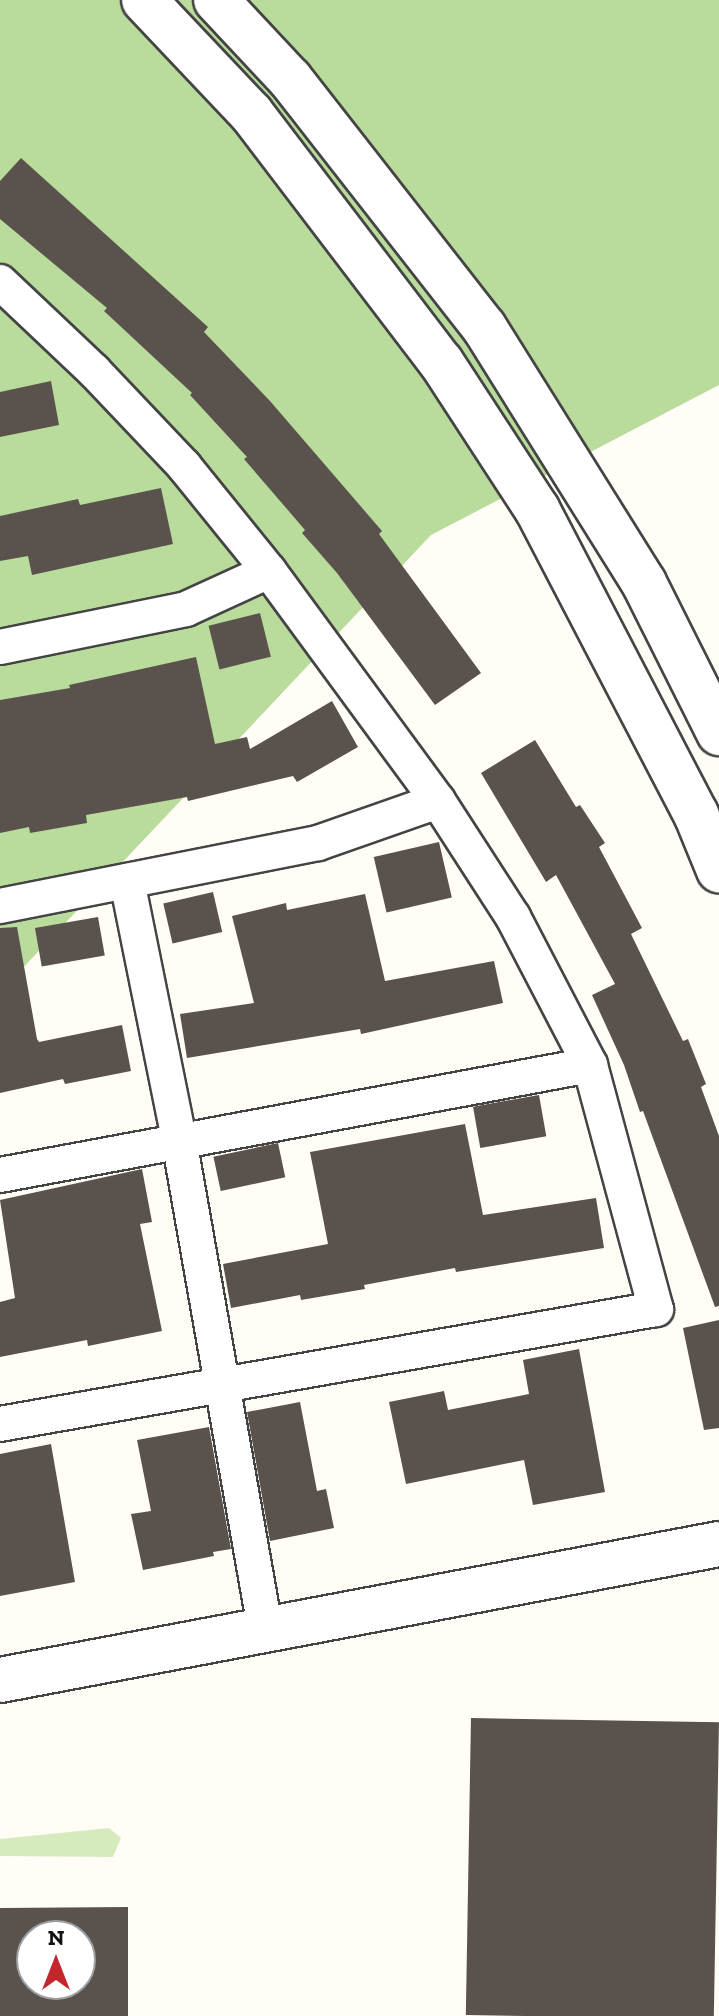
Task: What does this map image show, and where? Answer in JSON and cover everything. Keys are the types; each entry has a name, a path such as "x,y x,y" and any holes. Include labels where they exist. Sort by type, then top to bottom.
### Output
{"street":[{"path":"144,0 251,113 441,362 537,509 696,814 719,870"},
{"path":"216,0 290,79 484,327 644,583 719,733"},
{"path":"0,282 94,371 184,466 269,571 438,801 513,917 590,1065 656,1309 0,1424"},
{"path":"0,647 186,609 269,571"},
{"path":"0,906 318,843 438,801"},
{"path":"127,881 179,1140 266,1632"},
{"path":"0,1175 590,1065"},
{"path":"0,1680 719,1544"}],"green space":[{"path":"0,0 719,0 719,385 431,535 20,971 0,979"},
{"path":"109,1828 121,1838 113,1857 0,1856 0,1839"}],"building":[{"path":"21,158 208,327 204,332 270,401 382,531 379,534 481,673 435,705 337,573 302,533 305,530 244,459 247,457 190,395 192,393 104,311 107,308 0,219 0,181"},
{"path":"51,381 59,425 0,437 0,392"},
{"path":"161,488 173,544 32,575 28,556 0,561 0,516 78,499 80,505"},
{"path":"260,613 271,657 219,669 209,626"},
{"path":"196,657 215,744 247,737 250,749 332,701 358,747 297,782 293,776 188,801 187,797 86,815 87,823 30,833 29,827 0,833 0,700 70,688 69,685"},
{"path":"535,740 576,807 580,805 605,843 599,847 642,928 631,934 683,1041 688,1039 706,1084 701,1087 719,1136 719,1306 715,1307 643,1111 640,1112 624,1065 592,995 615,984 556,875 546,882 481,773"},
{"path":"439,842 452,898 387,913 374,857"},
{"path":"213,892 222,932 173,943 163,903"},
{"path":"365,894 385,981 494,961 503,1003 361,1034 360,1029 187,1058 180,1014 254,1003 232,916 286,903 287,910"},
{"path":"98,917 105,955 42,967 35,928"},
{"path":"17,927 39,1042 122,1025 131,1071 65,1084 63,1079 0,1093 0,928"},
{"path":"539,1095 546,1136 480,1148 473,1107"},
{"path":"465,1124 483,1215 596,1198 604,1248 456,1272 455,1268 364,1285 365,1289 301,1300 300,1295 231,1308 223,1264 328,1244 310,1152"},
{"path":"278,1143 285,1177 221,1191 213,1157"},
{"path":"142,1169 152,1222 140,1224 162,1331 88,1346 87,1340 0,1357 0,1302 15,1298 0,1200"},
{"path":"719,1320 719,1428 704,1430 683,1328"},
{"path":"579,1349 605,1492 533,1505 524,1460 406,1484 389,1402 444,1391 448,1410 529,1394 523,1360"},
{"path":"300,1402 317,1491 326,1489 334,1528 270,1541 247,1412"},
{"path":"209,1427 231,1549 213,1552 214,1556 143,1570 131,1514 151,1511 137,1440"},
{"path":"51,1444 75,1582 0,1596 0,1454"},
{"path":"471,1718 719,1722 714,2016 466,2015"},
{"path":"128,1907 128,2016 0,2016 0,1908"}]}
